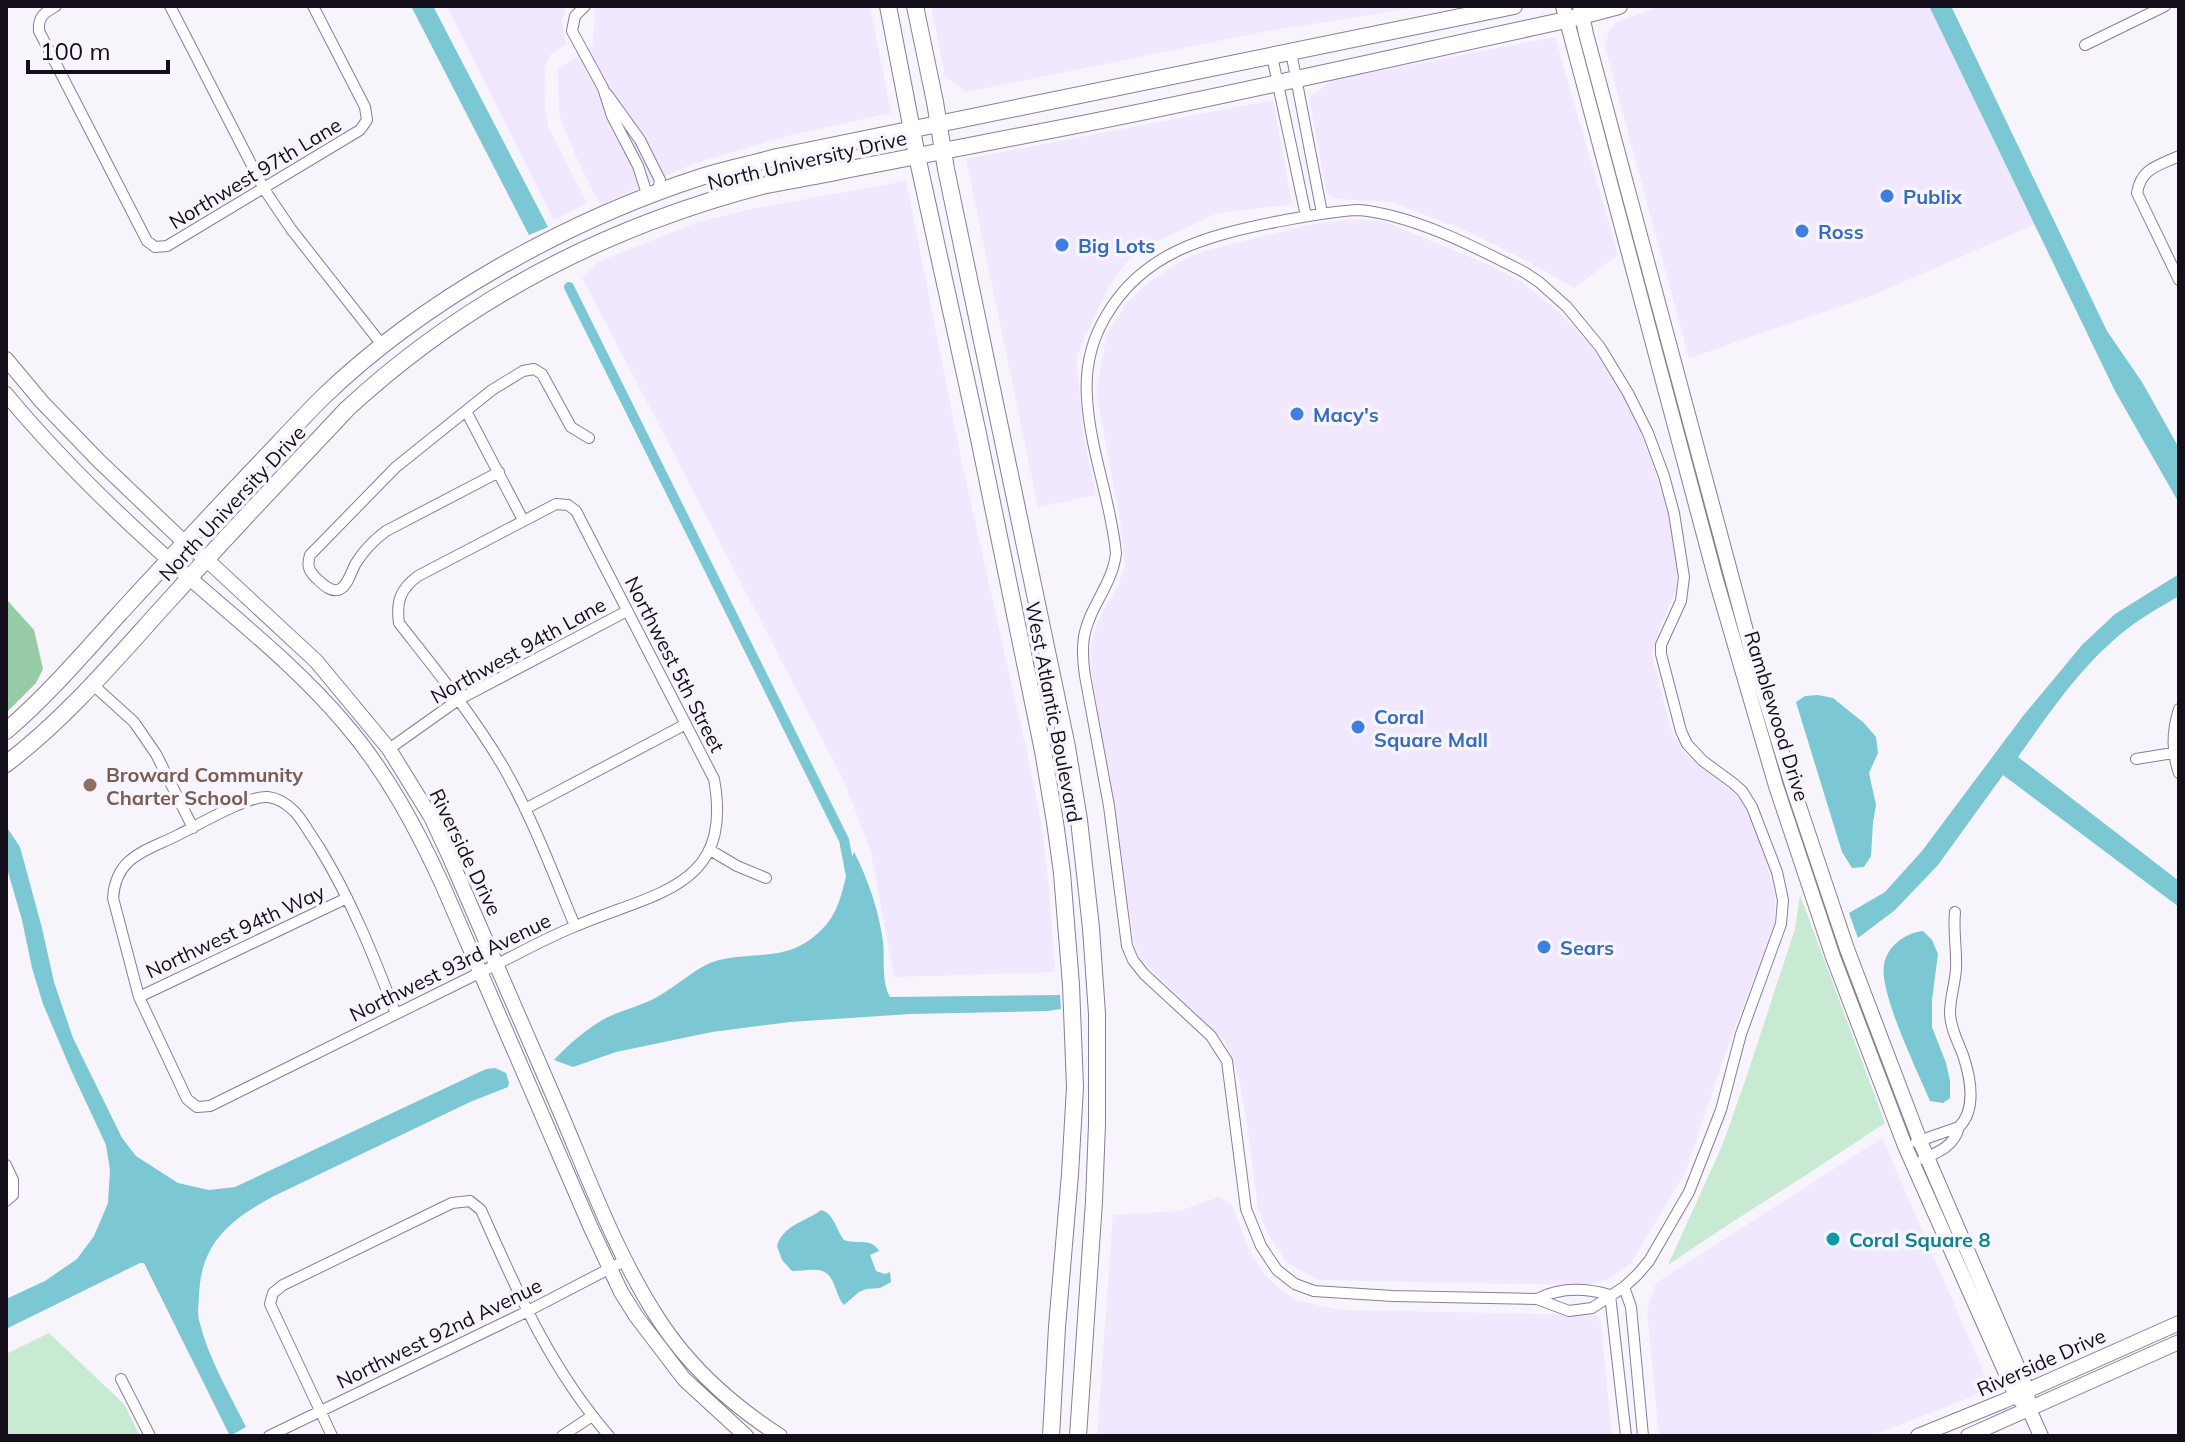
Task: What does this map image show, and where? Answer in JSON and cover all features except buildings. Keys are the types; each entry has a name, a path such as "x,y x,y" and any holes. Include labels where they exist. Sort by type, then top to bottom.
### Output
{"main road":[{"name":"West Atlantic Boulevard","path":"888,6 1050,788 1062,873 1075,1087 1051,1436"},
{"name":"West Atlantic Boulevard","path":"915,6 1067,747 1083,851 1095,984 1098,1063 1095,1188 1078,1436"},
{"name":"North University Drive","path":"6,731 76,661 184,542 323,397 433,309 476,281 566,234 653,194 777,157 1514,6"},
{"name":"North University Drive","path":"6,764 38,740 366,391 446,330 542,269 632,228 764,186 1083,124 1296,78 1573,12 1619,6"},
{"path":"671,214 683,194 703,177"},
{"path":"632,228 653,208 653,194"},
{"path":"366,391 377,376 384,358 383,346"}],"street":[{"name":"Northwest 97th Lane","path":"56,6 43,13 38,21 39,31 147,241 155,247 167,246 264,189 360,130 367,120 365,107 313,6"},
{"path":"170,6 264,189 291,229 383,346"},
{"path":"585,6 575,16 572,31 603,88 640,140 660,180 653,194"},
{"path":"2085,45 2165,6"},
{"name":"Ramblewood Drive","path":"1573,12 1828,919 1833,957 2041,1436"},
{"path":"1291,52 1322,213"},
{"path":"1272,56 1306,216"},
{"path":"603,88 612,116 653,194"},
{"path":"2179,156 2146,172 2139,181 2137,193 2179,280"},
{"path":"1359,210 1395,216 1416,222 1511,265 1551,291 1600,347 1648,433 1674,513 1684,577 1681,601 1662,639 1661,654 1681,731 1687,744 1703,761 1742,791 1764,835 1781,886 1781,924 1741,1034 1721,1110 1689,1192 1649,1261 1624,1287 1592,1308 1569,1311 1537,1299 1314,1291 1284,1277 1265,1254 1246,1209 1227,1061 1211,1036 1144,974 1133,960 1124,932 1109,806 1083,655 1084,635 1112,574 1116,553 1087,399 1088,364 1101,324 1115,301 1150,266 1215,236 1322,213 1359,210"},
{"name":"Riverside Drive","path":"6,359 70,432 184,542 316,661 389,749 431,817 624,1261 677,1344 750,1416 780,1436"},
{"path":"499,472 386,531 370,543 345,584 338,590 329,589 310,572 310,555 396,467 492,390 523,371 534,369 542,374 571,427 589,438"},
{"name":"Riverside Drive","path":"6,394 89,483 169,560 316,691 375,763 421,839 609,1270 636,1316 684,1379 740,1434"},
{"path":"466,411 523,520 407,584 397,611 399,623 458,700 502,766 525,809 575,926"},
{"name":"Northwest 5th Street","path":"523,520 556,504 568,505 576,511 714,779 718,803 717,825 710,850"},
{"name":"Northwest 94th Lane","path":"389,749 458,700 627,611"},
{"path":"92,684 134,722 156,754 193,828"},
{"path":"2179,709 2173,753 2179,773"},
{"path":"525,809 686,724"},
{"path":"2136,759 2173,753"},
{"path":"139,997 113,898 114,884 120,870 131,859 193,828 253,799 267,797 281,801 295,812 328,863 371,949 396,1014"},
{"path":"710,850 766,878"},
{"name":"Northwest 93rd Avenue","path":"139,997 187,1099 197,1107 210,1106 575,926 663,893 699,867 710,850"},
{"name":"Northwest 94th Way","path":"139,997 347,898"},
{"path":"1913,1144 1959,1127 1969,1111 1968,1074 1949,1011 1957,964 1953,932 1955,912"},
{"name":"Ramblewood Drive","path":"1828,919 1847,949 1913,1144"},
{"path":"1920,1161 1944,1149 1957,1138 1959,1127"},
{"path":"6,1165 13,1180 9,1198"},
{"path":"332,1436 270,1304 273,1293 283,1285 452,1203 470,1201 481,1210 526,1312 554,1361 609,1436"},
{"name":"Northwest 92nd Avenue","path":"269,1436 526,1312 624,1261"},
{"path":"1624,1287 1631,1307 1643,1436"},
{"path":"1537,1299 1550,1292 1572,1290 1592,1290 1610,1295"},
{"path":"1610,1295 1626,1436"},
{"name":"Riverside Drive","path":"1918,1436 2179,1323"},
{"name":"Riverside Drive","path":"1968,1436 2179,1342"},
{"path":"121,1379 150,1436"},
{"path":"562,1436 592,1416"},
{"path":"740,1434 750,1416"}],"shaded area":[{"path":"447,6 566,6 562,22 566,44 550,55 545,68 545,112 549,128 587,203 554,220"},
{"path":"602,6 870,6 891,113 787,136 695,163 600,205 559,114 558,70 593,45 595,9"},
{"path":"931,6 1425,6 1262,32 967,92 945,76"},
{"path":"1662,6 1932,6 2036,224 1873,295 1689,358 1605,47 1609,30 1617,22"},
{"path":"1555,37 1618,255 1574,288 1467,231 1391,202 1338,199 1327,194 1309,98 1332,80"},
{"path":"1273,100 1292,204 1218,213 1134,252 1108,288 1076,357 1084,439 1096,495 1038,507 966,159"},
{"path":"906,181 963,468 1031,771 1042,830 1055,972 894,977 871,852 843,779 582,277 598,262 698,222 751,209"},
{"path":"1350,219 1386,222 1494,267 1524,284 1557,310 1592,348 1614,380 1636,418 1666,504 1679,562 1676,590 1652,655 1671,730 1687,755 1742,800 1763,851 1775,895 1774,925 1728,1046 1685,1173 1630,1264 1609,1279 1586,1285 1319,1280 1287,1263 1268,1234 1258,1208 1238,1073 1225,1042 1143,961 1135,948 1090,661 1092,638 1125,565 1120,519 1096,392 1107,335 1126,304 1150,281 1179,262 1204,251 1308,225"},
{"path":"1882,1138 1991,1389 1871,1436 1659,1436 1647,1310 1656,1283"},
{"path":"1219,1197 1232,1205 1247,1245 1263,1273 1296,1300 1339,1310 1597,1315 1601,1325 1612,1436 1097,1436 1113,1215 1179,1211"}],"green space":[{"path":"6,599 34,630 43,669 36,683 6,713"},
{"path":"1800,895 1885,1123 1668,1265 1722,1146 1795,929"},
{"path":"49,1333 124,1404 140,1436 6,1436 6,1354"}],"water":[{"path":"411,6 433,6 548,227 529,235"},
{"path":"1929,6 1951,6 2107,331 2142,382 2179,448 2179,503 2115,391"},
{"path":"2179,574 2179,596 2133,625 2096,657 2018,757 2179,881 2179,907 2003,775 1938,865 1895,910 1858,938 1849,913 1885,892 1922,851 2023,716 2082,645 2115,614"},
{"path":"1805,696 1833,698 1876,737 1878,753 1869,773 1876,805 1871,856 1864,867 1852,868 1842,852 1796,702"},
{"path":"6,826 20,847 54,982 73,1038 122,1138 136,1156 178,1183 209,1190 235,1187 486,1069 495,1068 506,1073 508,1087 470,1102 272,1197 243,1215 220,1235 205,1261 198,1314 213,1362 246,1427 230,1436 144,1263 6,1329 6,1299 45,1281 77,1259 94,1236 108,1203 110,1170 106,1145 43,1004 32,968 6,865"},
{"path":"854,852 879,919 884,977 890,997 1060,995 1061,1009 790,1022 712,1032 616,1052 573,1067 554,1060 599,1022 657,997 711,963 788,951 801,946 832,917"},
{"path":"1923,931 1932,940 1938,954 1932,1027 1950,1081 1950,1098 1943,1103 1930,1101 1893,1013 1884,978 1884,965 1893,946 1910,934"},
{"path":"821,1210 832,1218 844,1240 876,1247 879,1251 870,1255 876,1271 890,1272 891,1282 880,1288 859,1292 844,1305 832,1279 824,1272 792,1271 782,1260 777,1246 780,1239 789,1229"}],"waterway":[{"path":"569,287 844,840 851,876"}],"place":[{"name":"Publix","path":"1887,196"},
{"name":"Ross","path":"1802,231"},
{"name":"Big Lots","path":"1062,245"},
{"name":"Macy's","path":"1297,414"},
{"name":"Coral Square Mall","path":"1358,727"},
{"name":"Broward Community Charter School","path":"90,785"},
{"name":"Sears","path":"1544,947"},
{"name":"Coral Square 8","path":"1833,1239"}]}
